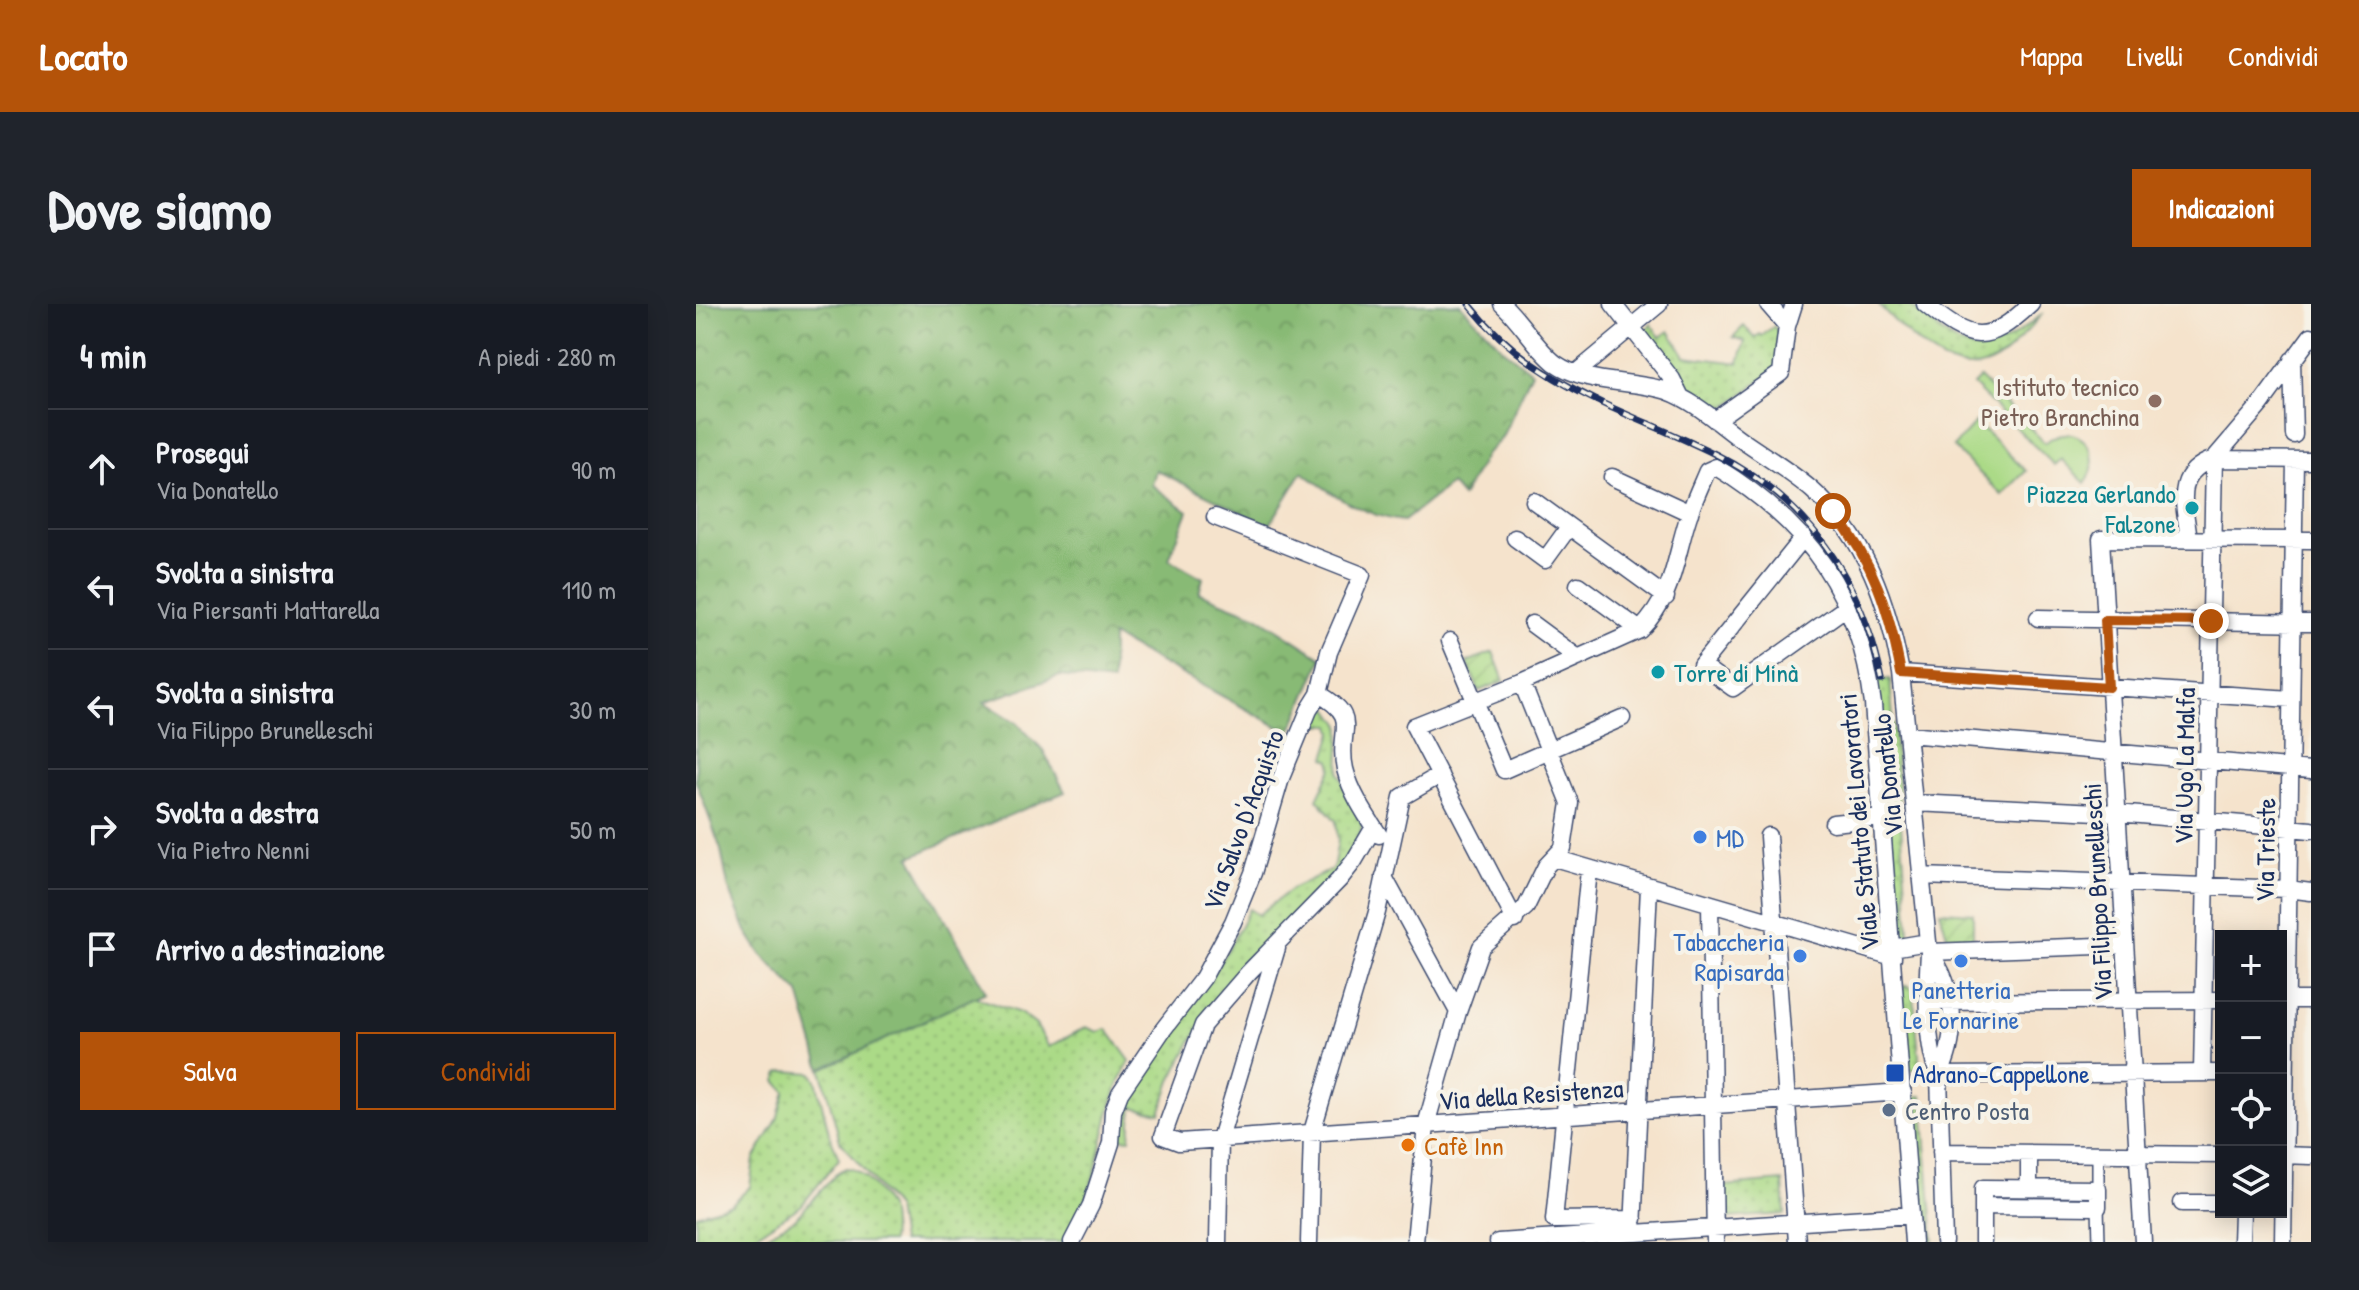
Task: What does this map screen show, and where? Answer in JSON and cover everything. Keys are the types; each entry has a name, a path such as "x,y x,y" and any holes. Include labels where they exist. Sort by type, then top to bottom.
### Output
{"street":[{"path":"1502,304 1556,363 1593,379 1658,389 1681,397"},
{"path":"1613,304 1672,379 1681,397"},
{"path":"1576,373 1659,304"},
{"path":"1768,304 1787,326"},
{"path":"1715,420 1781,373 1787,326 1794,304"},
{"path":"1925,304 1957,328 1980,335 2003,327 2031,304"},
{"path":"2311,336 2261,404 2214,459 2194,469 2186,480 2184,491 2189,539 2311,540"},
{"path":"2292,360 2294,435"},
{"name":"Via Donatello","path":"1681,397 1814,492 1854,538 1870,566 1883,599 1901,673 1928,947"},
{"path":"2214,459 2303,460"},
{"name":"Via Ugo La Malfa","path":"2202,1073 2214,459"},
{"name":"Via Trieste","path":"2287,930 2294,540 2303,460"},
{"name":"Viale Statuto dei Lavoratori","path":"1690,513 1707,471 1716,467 1778,511 1804,537 1839,587 1848,606 1870,679 1913,1242"},
{"path":"1515,920 1414,726 1522,683 1640,630 1654,615 1666,597 1690,513 1612,477"},
{"path":"1534,501 1666,597"},
{"name":"Via Salvo D'Acquisto","path":"1072,1242 1091,1205 1111,1143 1113,1111 1120,1093 1203,978 1233,922 1253,873 1281,778 1309,710 1319,694 1329,652 1362,575 1215,517"},
{"path":"1515,538 1545,560 1569,527"},
{"path":"1804,537 1701,665 1733,688 1848,606"},
{"name":"Via Filippo Brunelleschi","path":"2143,1242 2101,539 2189,539"},
{"path":"1578,585 1640,630"},
{"path":"2038,618 2311,623"},
{"path":"1532,624 1578,658"},
{"path":"1450,641 1504,770 1622,718"},
{"path":"1901,673 2291,699"},
{"path":"1415,1240 1426,1125 1458,1012 1481,947 1515,920 1526,907 1546,866 1563,848 1570,803 1522,683"},
{"path":"1319,694 1335,702 1346,717 1345,768 1357,799 1388,850"},
{"path":"1908,734 2311,770"},
{"path":"1309,1242 1312,1132 1377,912 1388,850 1402,797 1440,775"},
{"path":"1915,803 2117,813 2311,830"},
{"path":"1833,823 1882,818"},
{"path":"1218,1242 1220,1139 1278,945 1339,880 1374,827"},
{"path":"1768,836 1797,1242"},
{"path":"1554,858 1893,958 1927,977"},
{"path":"1589,870 1554,1220 1633,1232"},
{"path":"1921,876 2311,892"},
{"path":"1384,877 1458,1012"},
{"path":"1633,1232 1649,887"},
{"path":"1710,904 1715,1235"},
{"name":"Via della Resistenza","path":"1278,945 1249,972 1203,1025 1163,1136 1179,1142 1903,1092"},
{"path":"1893,958 1928,947 2125,945"},
{"path":"1928,947 1932,1062 1939,1075 1944,1242"},
{"path":"1928,947 1944,974 1951,1002 1950,1044 1947,1060 1939,1075"},
{"path":"1929,1002 2215,1000"},
{"path":"2287,1000 2311,1000"},
{"path":"1939,1075 2215,1073"},
{"name":"Via Trieste","path":"2283,1074 2283,1146"},
{"path":"1941,1152 2215,1155"},
{"path":"2029,1153 2029,1188"},
{"path":"2098,1154 2099,1242"},
{"path":"2287,1155 2311,1156"},
{"path":"1983,1242 1983,1188 2098,1189"},
{"path":"2182,1203 2215,1203"},
{"path":"1983,1206 2098,1207"},
{"path":"1498,1242 1633,1232 1715,1235 1796,1223 1911,1215"},
{"path":"2241,1242 2242,1218"},
{"name":"Via Trieste","path":"2283,1218 2283,1242"}],"green space":[{"path":"696,304 1460,304 1501,347 1532,372 1502,438 1486,454 1462,497 1451,484 1404,521 1363,510 1302,472 1269,526 1156,470 1152,485 1188,511 1169,559 1203,578 1199,593 1257,616 1322,658 1290,733 1112,636 1112,682 1060,676 984,702 1017,723 1043,750 1065,792 910,857 986,992 821,1069 799,993 761,954 746,931 728,886 721,850 696,781"},
{"path":"1878,304 1909,306 1958,344 1984,349 2008,340 2043,313 2009,350 1990,363 1972,367 1955,365 1921,346"},
{"path":"1651,324 1660,337 1669,331 1685,356 1739,363 1745,341 1733,337 1744,326 1755,338 1774,326 1779,333 1778,367 1723,409 1711,409 1695,403 1645,331"},
{"path":"1980,378 2045,443 2068,434 2085,442 2091,450 2093,461 2085,483 2061,459 2054,465 1973,385"},
{"path":"1976,422 2026,471 2002,495 1953,447"},
{"path":"1493,652 1504,681 1479,691 1467,662"},
{"path":"1890,679 1909,939 1898,936 1876,681"},
{"path":"1322,708 1329,708 1341,725 1339,773 1362,824 1358,845 1350,859 1193,1038 1171,1081 1160,1113 1132,1107 1130,1139 1120,1138 1123,1099 1207,982 1249,909 1258,915 1293,888 1333,869 1338,841 1336,821 1317,799 1332,768 1330,760 1325,758 1333,732 1331,725 1311,725"},
{"path":"1940,911 1973,913 1973,945 1950,946"},
{"path":"1907,985 1913,988 1920,1069 1907,1070 1902,987"},
{"path":"974,997 1020,1013 1036,1025 1049,1047 1086,1027 1098,1032 1107,1029 1130,1061 1111,1106 1089,1192 1065,1242 901,1242 896,1209 840,1141 821,1069"},
{"path":"779,1073 812,1073 839,1159 801,1206 744,1242 696,1242 696,1215 732,1204 750,1187 754,1159 777,1120 785,1091 776,1081"},
{"path":"1922,1096 1934,1242 1920,1242 1911,1097"},
{"path":"846,1168 866,1179 884,1201 892,1218 891,1242 754,1242 795,1219 838,1172"},
{"path":"1783,1181 1785,1214 1726,1218 1724,1186"}],"railway":[{"path":"1469,304 1495,333 1553,377 1583,394 1715,454 1749,473 1778,495 1804,520 1845,576 1873,643 1882,680"}],"place":[{"name":"Istituto tecnico Pietro Branchina","path":"2155,401"},
{"name":"Piazza Gerlando Falzone","path":"2192,508"},
{"name":"Torre di Minà","path":"1658,672"},
{"name":"MD","path":"1700,837"},
{"name":"Tabaccheria Rapisarda","path":"1800,956"},
{"name":"Panetteria Le Fornarine","path":"1961,961"},
{"name":"Adrano-Cappellone","path":"1895,1073"},
{"name":"Centro Posta","path":"1889,1110"},
{"name":"Cafè Inn","path":"1408,1145"}],"route":[{"path":"1833,511 1854,538 1876,577 1894,634 1901,673 2109,687 2105,620 2211,621"}]}
